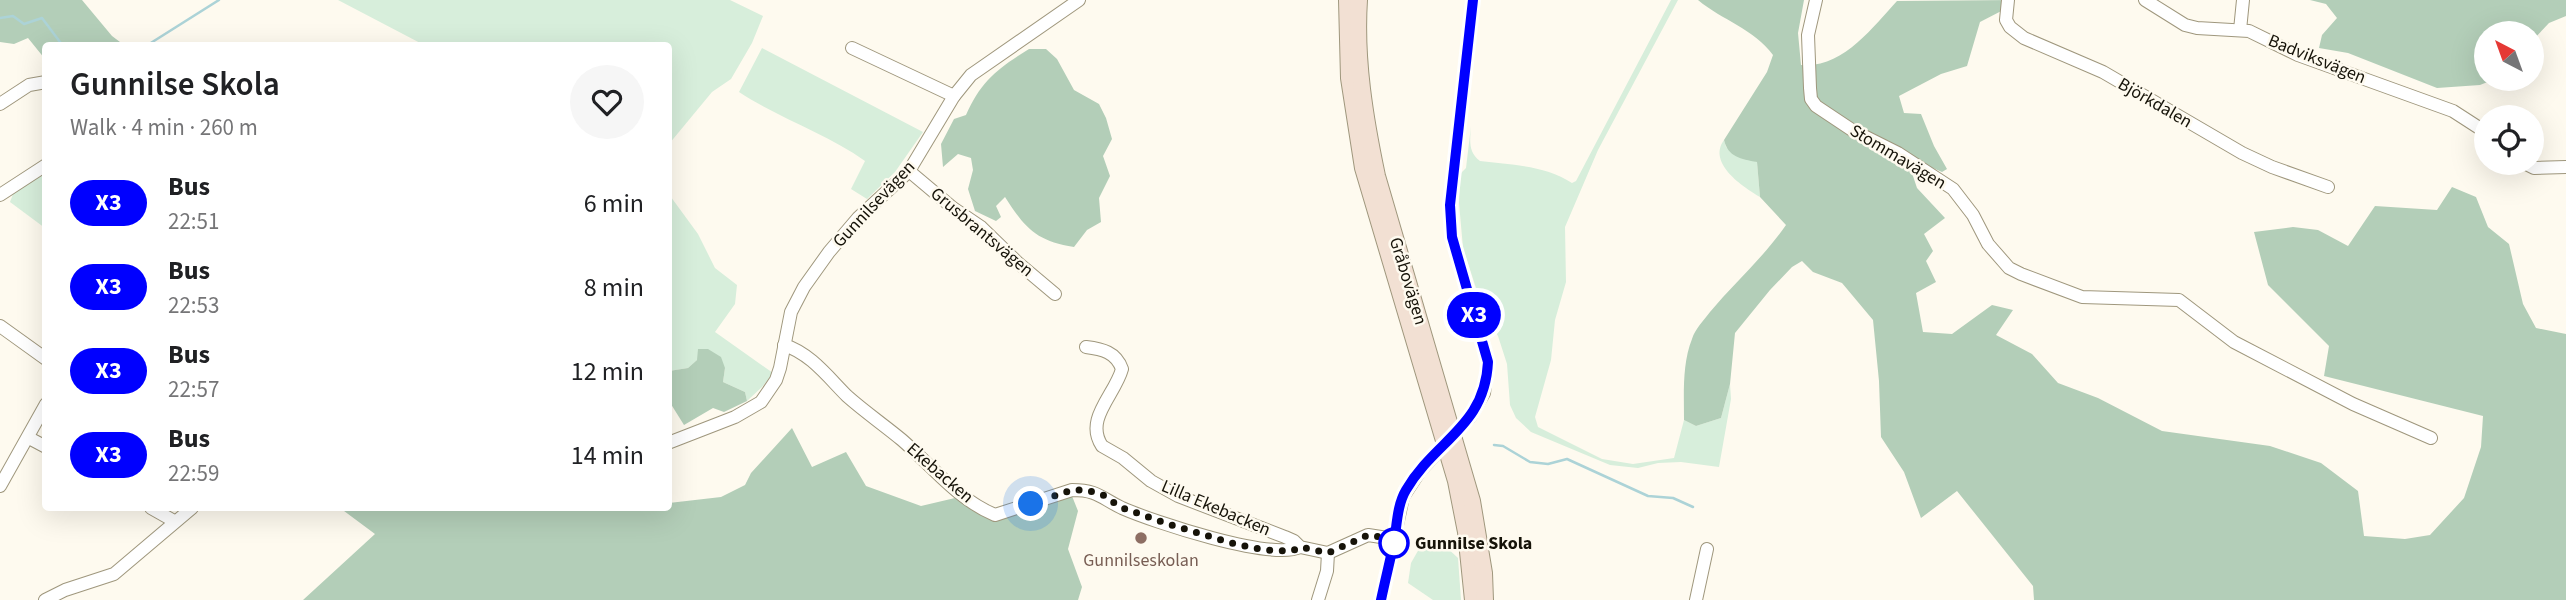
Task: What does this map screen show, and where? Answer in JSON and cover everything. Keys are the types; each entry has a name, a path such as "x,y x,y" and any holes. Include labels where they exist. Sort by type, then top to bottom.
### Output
{"main road":[{"name":"Gråbovägen","path":"1347,0 1349,78 1359,147 1371,199 1456,481 1466,532 1474,600"},
{"name":"Gråbovägen","path":"1359,0 1359,57 1373,155 1472,501 1484,573 1485,600"}],"street":[{"path":"1381,600 1403,497 1420,471 1470,417 1484,393 1488,362 1452,237 1450,205 1473,0"},
{"name":"Stommavägen","path":"1816,0 1808,34 1811,99 1816,106 1852,130 1898,153 1953,190 1973,215 1988,244 2010,268 2082,297 2179,300 2234,342 2353,404 2431,438"},
{"name":"Björkdalen","path":"2008,0 2007,20 2010,27 2024,38 2103,72 2272,167 2328,187"},
{"name":"Badviksvägen","path":"2145,0 2185,25 2249,31 2298,55 2454,111 2474,124"},
{"path":"2240,30 2243,0"},
{"name":"Gunnilsevägen","path":"672,441 735,417 761,402 776,380 791,312 829,252 858,219 909,171 954,96 971,75 1076,1"},
{"path":"852,47 954,96"},
{"path":"0,104 29,85 42,81"},
{"path":"2544,168 2566,167"},
{"path":"0,195 42,168"},
{"name":"Grusbrantsvägen","path":"909,171 953,208 981,227 1055,294"},
{"path":"0,326 42,356"},
{"name":"Ekebacken","path":"785,345 795,348 822,369 876,421 900,438 968,500 984,510 995,514 1002,513 1072,490 1086,490 1103,495 1120,507"},
{"name":"Lilla Ekebacken","path":"1086,348 1099,348 1108,352 1116,357 1122,369 1101,408 1096,425 1096,436 1102,446 1123,458 1151,481 1178,496 1285,537 1300,547 1328,553"},
{"path":"0,486 42,412"},
{"path":"29,438 42,445"},
{"name":"Lilla Ekebacken","path":"1120,507 1235,544 1292,551 1300,547"},
{"path":"157,511 174,521"},
{"path":"45,600 65,590 114,574 188,511"},
{"path":"1318,600 1327,571 1328,553 1368,535 1394,539"},
{"path":"1696,600 1707,549"}],"green space":[{"path":"0,0 82,0 120,42 42,42 42,55 28,38 14,44 0,42"},
{"path":"338,0 730,0 763,16 752,43 731,79 712,92 672,140 672,42 418,42"},
{"path":"1671,0 1678,0 1598,150 1565,227 1566,282 1555,320 1551,360 1535,417 1538,427 1602,459 1633,464 1674,458 1684,420 1696,426 1721,418 1730,384 1731,399 1719,467 1681,462 1658,463 1638,468 1610,465 1531,432 1516,418 1510,405 1507,364 1498,336 1487,322 1463,248 1459,203 1460,174 1466,168 1471,126 1472,150 1480,161 1539,169 1572,183 1576,181"},
{"path":"1698,0 1804,0 1798,33 1801,65 1816,65 1843,54 1855,45 1897,1 2014,0 2011,6 1980,22 1967,66 1941,74 1899,96 1904,113 1921,114 1947,169 1942,172 1921,163 1912,173 1917,188 1945,218 1924,234 1933,251 1926,261 1936,282 1916,293 1923,332 1952,334 1992,305 2013,310 1996,335 2032,354 2058,383 2098,398 2162,431 2270,446 2321,463 2358,491 2364,536 2405,539 2430,535 2464,498 2481,447 2483,416 2324,376 2329,346 2268,285 2254,232 2293,227 2318,230 2348,246 2375,206 2437,210 2452,187 2476,197 2488,227 2509,244 2523,304 2536,328 2566,334 2566,600 2034,600 2033,586 1957,491 1921,518 1904,472 1881,437 1873,320 1842,283 1813,272 1802,261 1792,267 1770,290 1735,333 1730,384 1721,418 1696,426 1684,420 1685,369 1695,332 1786,225 1760,197 1757,162 1732,154 1724,140 1767,72 1773,55 1757,38"},
{"path":"2310,0 2566,0 2566,16 2549,23 2544,28 2544,21 2474,21 2474,85 2437,88 2348,53 2319,48 2322,35 2337,18 2326,4"},
{"path":"762,48 923,132 895,172 867,199 851,189 865,161 835,142 739,92"},
{"path":"1029,49 1046,49 1057,59 1074,90 1099,104 1112,139 1103,156 1110,176 1099,198 1101,222 1087,230 1074,247 1041,237 1026,225 1005,197 996,206 1001,217 996,221 975,211 968,189 973,170 971,158 958,154 943,167 941,144 954,119 966,115 984,84 992,76"},
{"path":"1724,140 1726,147 1757,162 1760,197 1737,181 1723,166 1720,149"},
{"path":"42,174 42,226 10,202 13,194"},
{"path":"672,198 698,234 715,268 737,285 735,304 715,332 773,373 747,401 745,392 723,382 725,368 697,360 688,368 672,371"},
{"path":"698,349 708,349 721,357 725,368 723,382 745,392 747,401 724,412 713,408 684,425 672,406 672,371 688,368 697,360"},
{"path":"792,428 812,467 846,452 866,486 921,506 955,498 992,517 1072,496 1078,511 1068,549 1082,587 1078,600 303,600 375,534 344,511 672,511 672,503 721,497 745,485 751,473"},
{"path":"1423,542 1445,546 1458,558 1461,600 1433,600 1408,583 1411,563"}],"waterway":[{"path":"152,42 219,0"},
{"path":"0,18 13,16 24,24 42,18 60,42"},
{"path":"1494,445 1503,446 1530,462 1548,464 1567,459 1648,496 1673,498 1693,507"}],"bus line":[{"name":"X3","path":"1381,600 1405,491 1479,405 1487,378 1488,362 1450,223 1473,0"}],"place":[{"name":"Gunnilseskolan","path":"1141,538"},
{"name":"Gunnilse Skola","path":"1394,543"}],"route":[{"path":"1031,504 1072,490 1086,490 1103,495 1120,507 1168,524 1264,550 1292,551 1300,547 1328,553 1368,535 1394,539 1394,543"}]}
